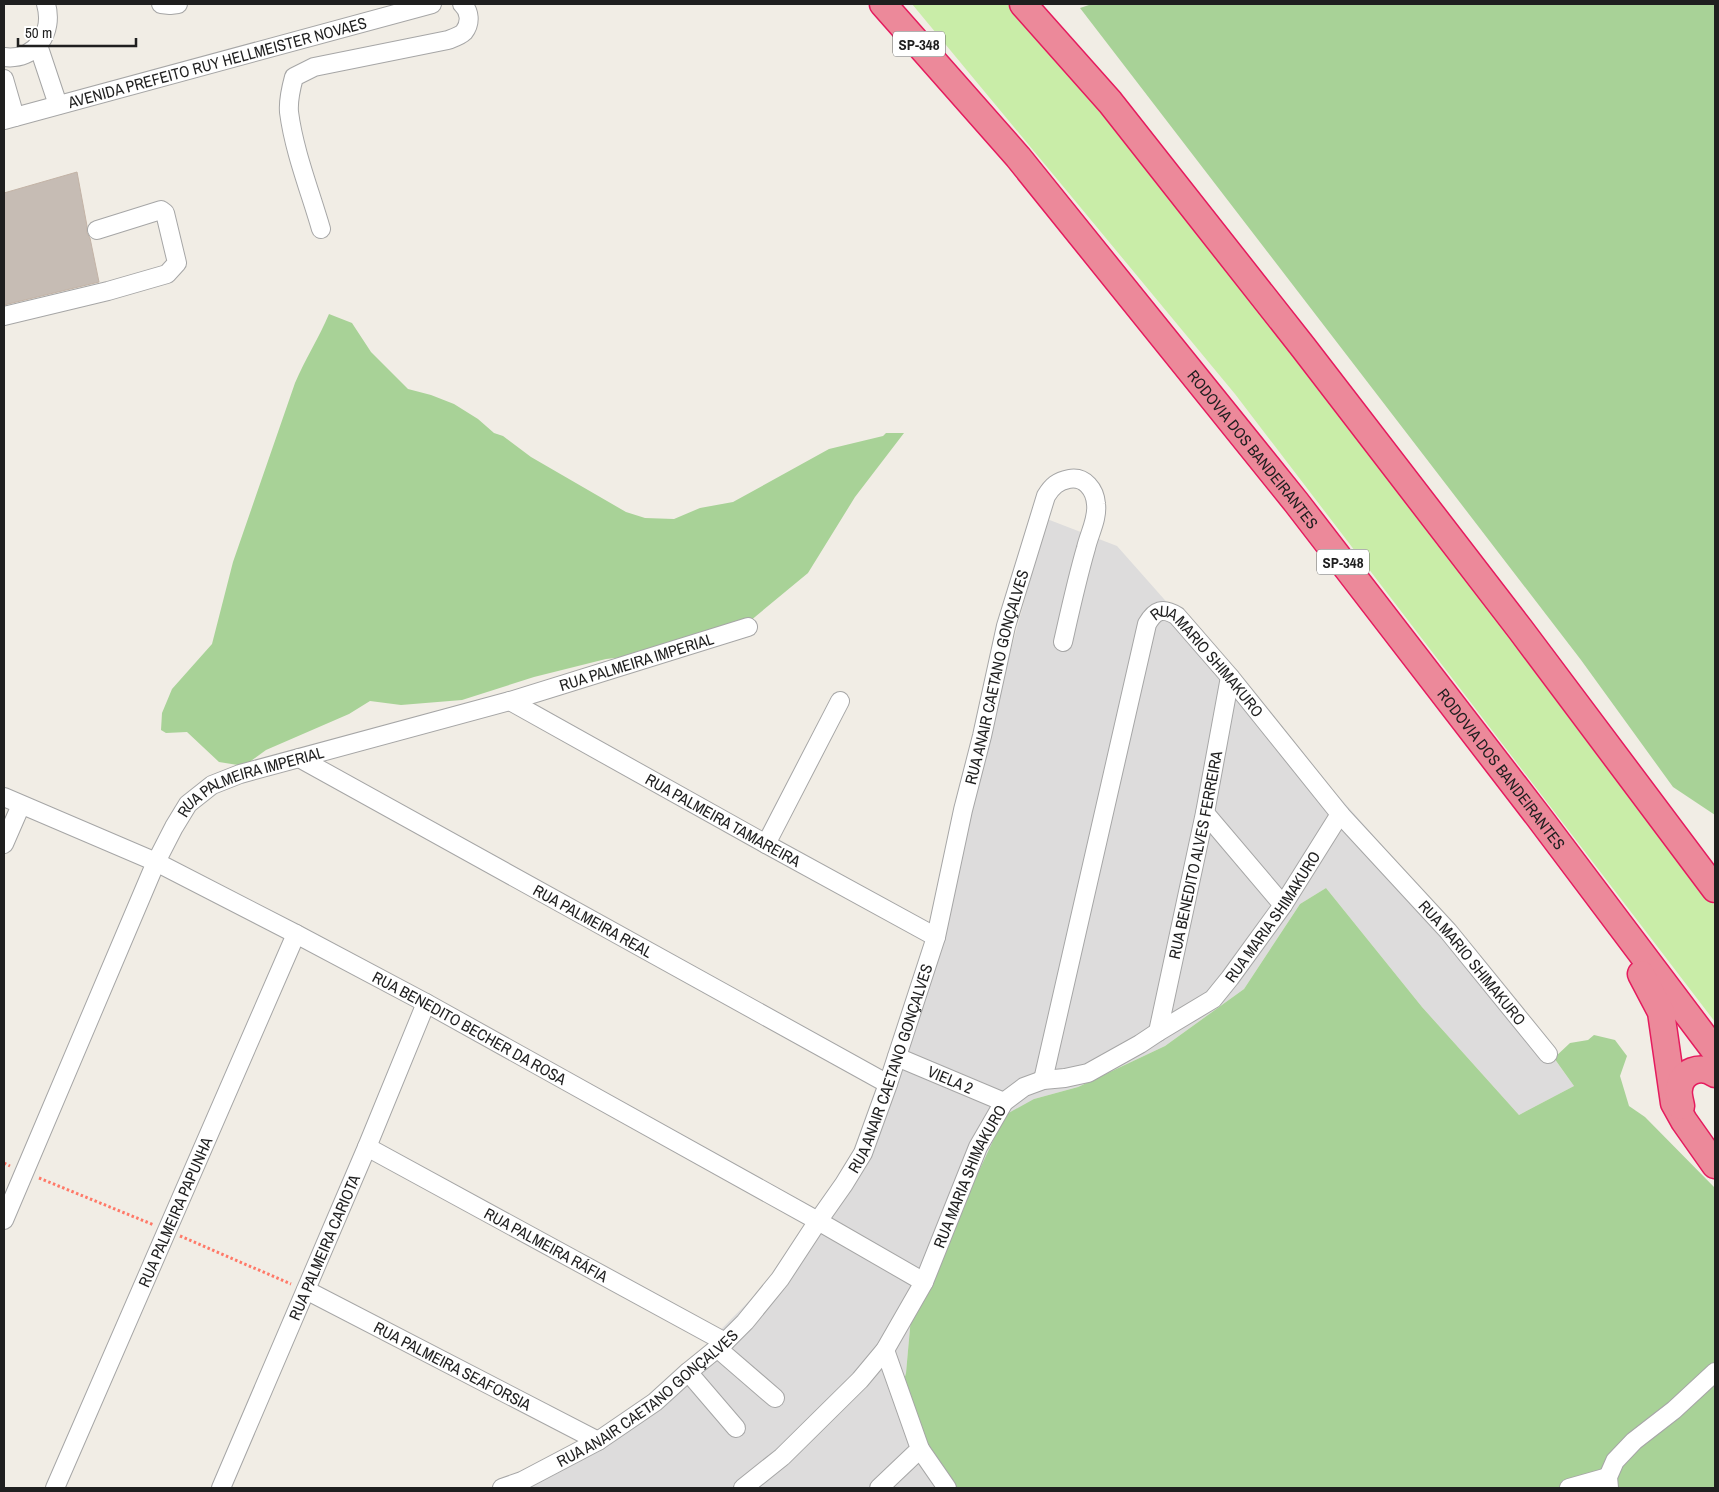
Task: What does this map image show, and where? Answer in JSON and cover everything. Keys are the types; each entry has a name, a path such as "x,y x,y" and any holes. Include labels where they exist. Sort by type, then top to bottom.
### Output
{"highway":[{"path":"872,4 956,85"},
{"name":"RODOVIA DOS BANDEIRANTES","path":"883,4 1018,157 1296,502 1578,869 1715,1051"},
{"path":"1023,4 1110,102 1303,347 1715,889"},
{"path":"1657,811 1715,858"},
{"path":"1578,869 1651,990 1661,1012 1674,1103 1684,1121 1715,1165"},
{"path":"1684,1121 1679,1089 1682,1079 1691,1071 1702,1068 1715,1074"}],"street":[{"path":"4,57 19,56 29,52 38,45 45,36 48,25 49,14 46,4"},
{"path":"161,4 178,4"},
{"name":"AVENIDA PREFEITO RUY HELLMEISTER NOVAES","path":"10,118 429,4"},
{"name":"AVENIDA PREFEITO RUY HELLMEISTER NOVAES","path":"321,229 296,142 289,110 290,93 294,77 314,67 448,40 464,32 469,16 462,4"},
{"path":"38,45 58,105"},
{"path":"4,79 10,118"},
{"path":"4,316 108,291 167,274 177,262 165,214 161,210 97,230"},
{"name":"RUA ANAIR CAETANO GONÇALVES","path":"502,1488 522,1481 598,1441 655,1402 721,1345 745,1322 780,1279 863,1153 888,1084 936,937 963,810 1006,626 1046,496 1052,486 1063,480 1073,478 1086,482 1094,493 1096,515 1063,642"},
{"name":"RUA MARIO SHIMAKURO","path":"1043,1080 1147,624 1151,617 1158,612 1168,610 1177,616 1230,677 1340,814 1448,931 1548,1054"},
{"name":"RUA PALMEIRA IMPERIAL","path":"4,1220 156,862 188,804 212,785 240,774 510,701 748,627"},
{"name":"RUA BENEDITO ALVES FERREIRA","path":"1158,1032 1205,813 1230,677"},
{"name":"RUA PALMEIRA TAMAREIRA","path":"510,701 936,937"},
{"path":"766,844 840,702"},
{"name":"RUA PALMEIRA REAL","path":"298,758 888,1084"},
{"name":"RUA BENEDITO BECHER DA ROSA","path":"4,797 156,862 296,934 818,1221 924,1282"},
{"path":"4,844 21,805"},
{"path":"1205,813 1283,905"},
{"name":"RUA MARIA SHIMAKURO","path":"743,1488 782,1457 860,1380 885,1350 924,1282 978,1147 1004,1102 1024,1087 1043,1080 1088,1074 1126,1053 1213,999 1283,905 1340,814"},
{"name":"RUA PALMEIRA PAPUNHA","path":"55,1488 296,934"},
{"name":"RUA PALMEIRA CARIOTA","path":"221,1488 426,1004"},
{"name":"VIELA 2","path":"897,1057 1004,1102"},
{"name":"RUA PALMEIRA RÁFIA","path":"367,1147 721,1345 774,1398"},
{"name":"RUA PALMEIRA SEAFORSIA","path":"306,1290 598,1441"},
{"path":"885,1350 920,1449 947,1488"},
{"path":"688,1372 736,1428"},
{"path":"1569,1488 1609,1483 1615,1461 1634,1441 1674,1410 1715,1372"},
{"path":"879,1488 920,1449"}],"shaded area":[{"path":"1047,519 1117,546 1481,957 1574,1086 1519,1115 1422,1007 1326,888 1300,904 1244,989 1165,1046 1078,1087 1034,1099 911,1317 906,1373 896,1408 937,1488 507,1488 647,1404 770,1280 860,1149 913,1003"}],"green space":[{"path":"912,4 1010,4 1078,80 1509,632 1675,858 1715,906 1715,1022 1235,394"},
{"path":"1092,4 1715,4 1715,815 1673,787 1581,660 1080,8"},
{"path":"329,314 352,323 371,352 408,389 454,404 531,457 626,512 645,518 674,519 700,508 733,502 829,449 883,436 886,433 904,433 855,497 808,573 744,626 688,650 606,659 534,677 462,700 401,705 370,701 349,714 266,750 244,766 219,762 187,732 166,733 161,730 162,713 172,689 212,644 233,562 295,383"},
{"path":"1326,888 1422,1007 1519,1115 1574,1086 1554,1058 1570,1043 1588,1040 1594,1035 1615,1040 1627,1056 1620,1076 1629,1106 1645,1117 1715,1188 1715,1488 937,1488 918,1462 896,1408 906,1373 911,1317 1005,1115 1034,1099 1078,1087 1165,1046 1244,989 1300,904"}],"building":[{"path":"77,172 87,233 90,238 99,282 4,305 4,193"}]}
